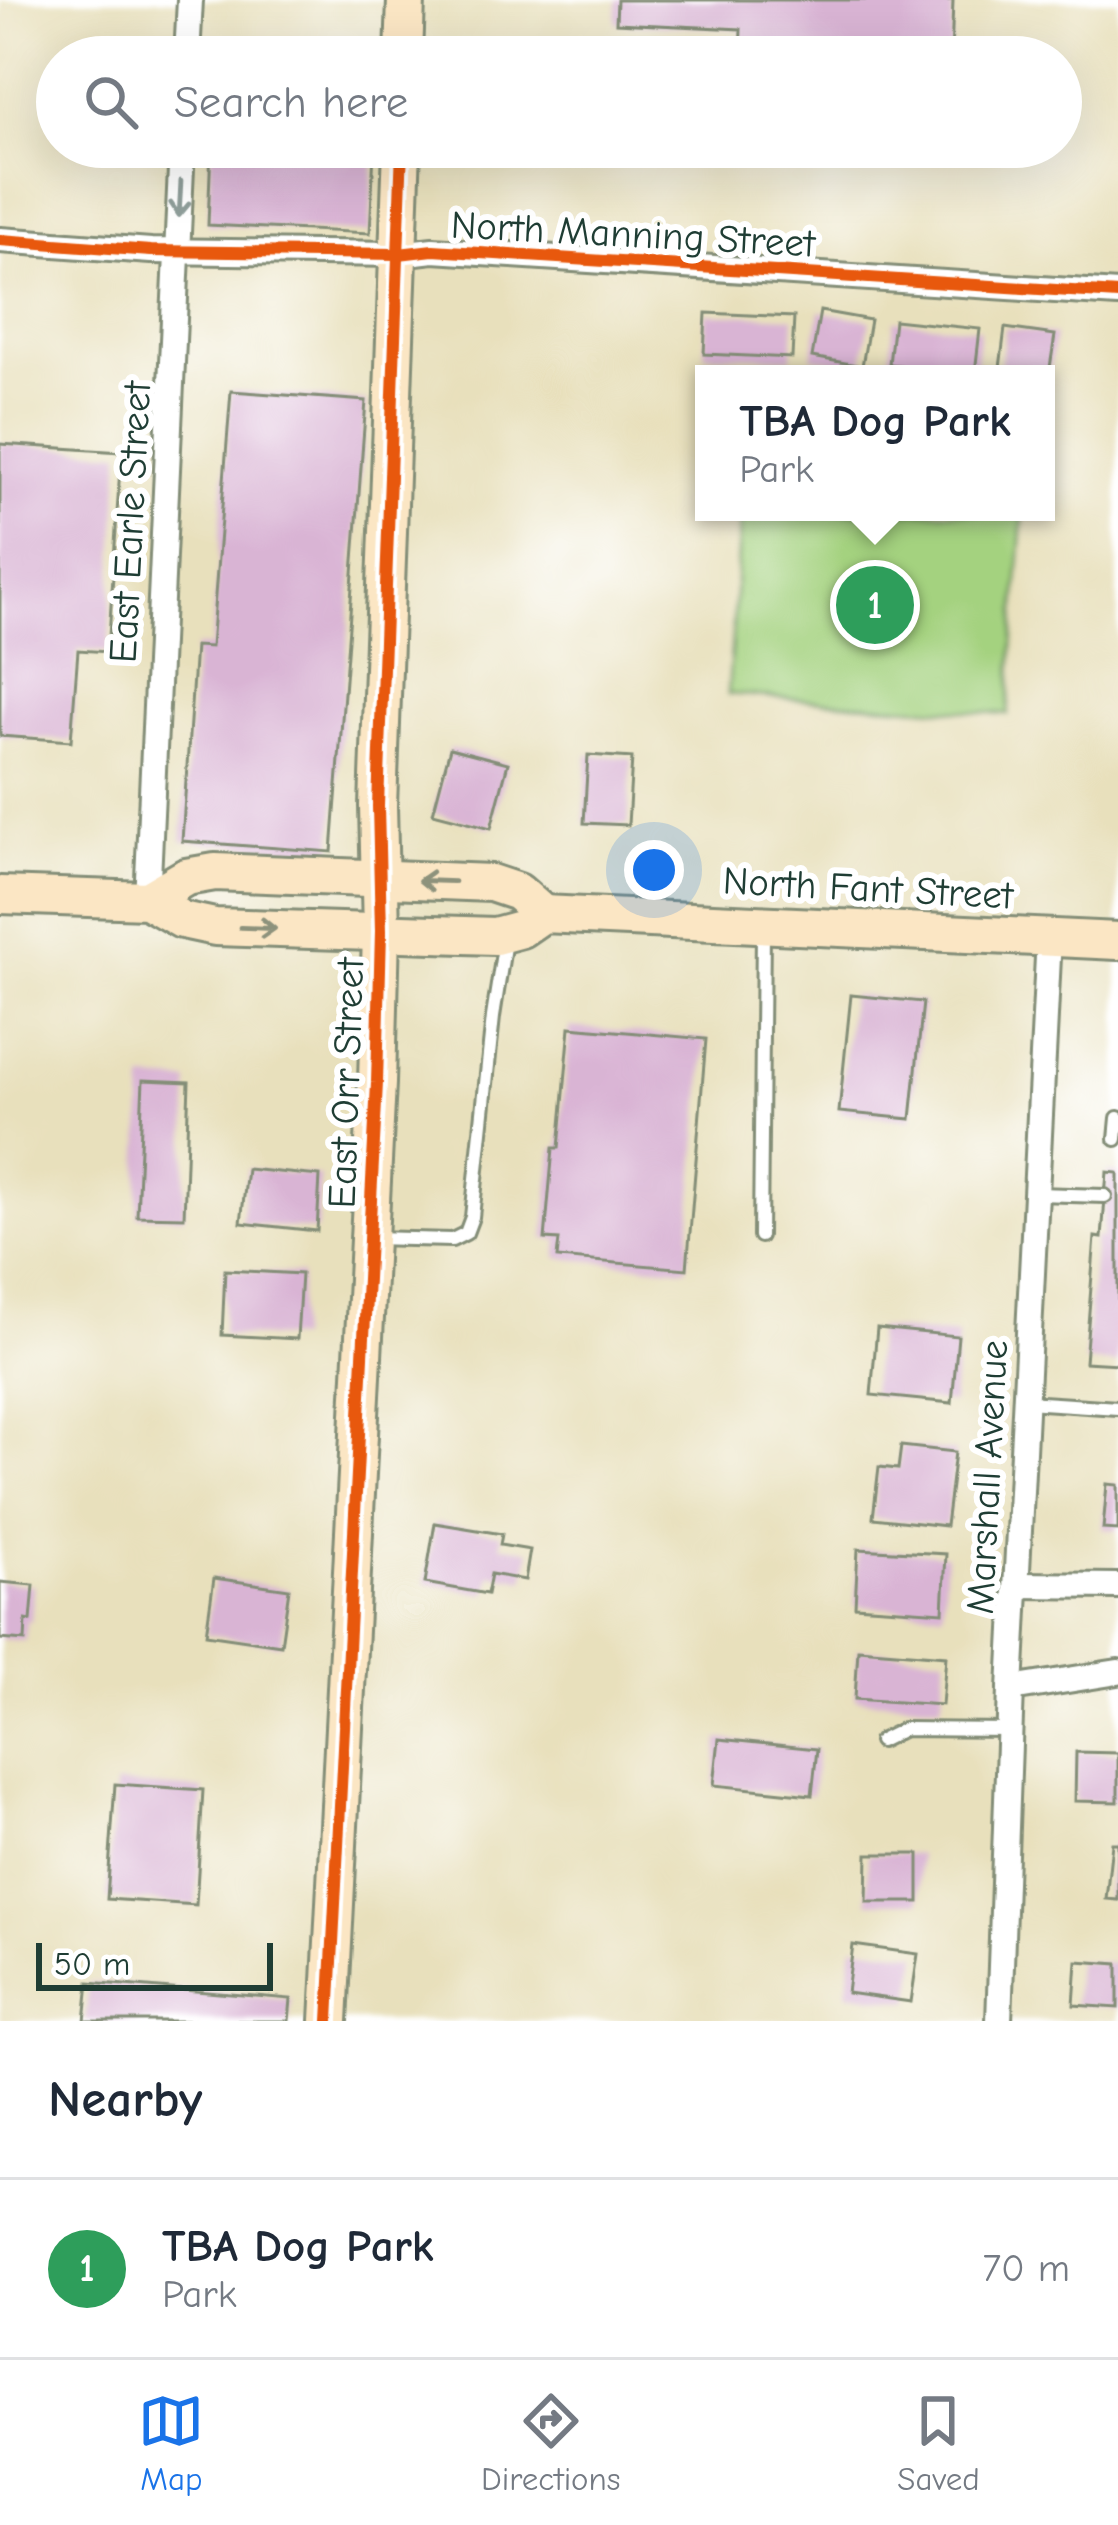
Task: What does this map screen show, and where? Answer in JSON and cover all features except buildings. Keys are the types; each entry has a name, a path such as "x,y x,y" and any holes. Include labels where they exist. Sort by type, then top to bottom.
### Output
{"street":[{"path":"188,36 190,0"},
{"path":"405,36 406,0"},
{"name":"East Earle Street","path":"147,900 181,168"},
{"name":"East Orr Street","path":"329,2021 381,931 378,806 401,168"},
{"name":"North Manning Street","path":"0,239 177,251 456,251 1118,294"},
{"name":"North Fant Street","path":"147,900 186,877 215,872 491,883 518,892 543,914"},
{"name":"North Fant Street","path":"0,895 147,900 182,920 215,926 495,936 521,929 543,914 1118,940"},
{"name":"Marshall Avenue","path":"999,2021 1049,937"},
{"path":"1017,1585 1118,1586"},
{"path":"1011,1689 1118,1672"}],"lane":[{"path":"760,1236 764,924"},
{"path":"369,1238 452,1240 466,1233 472,1217 493,1017 507,933"},
{"path":"1116,1139 1118,1118"},
{"path":"1036,1194 1105,1196"},
{"path":"1025,1402 1118,1408"},
{"path":"880,1741 904,1729 1010,1730"}],"green space":[{"path":"740,521 1023,521 1008,714 728,694"}],"cycle path":[{"path":"329,2021 377,1083 378,806 401,168"},
{"path":"0,240 151,251 399,254 433,250 1118,294"}],"place":[{"name":"TBA Dog Park","path":"875,605"}]}
